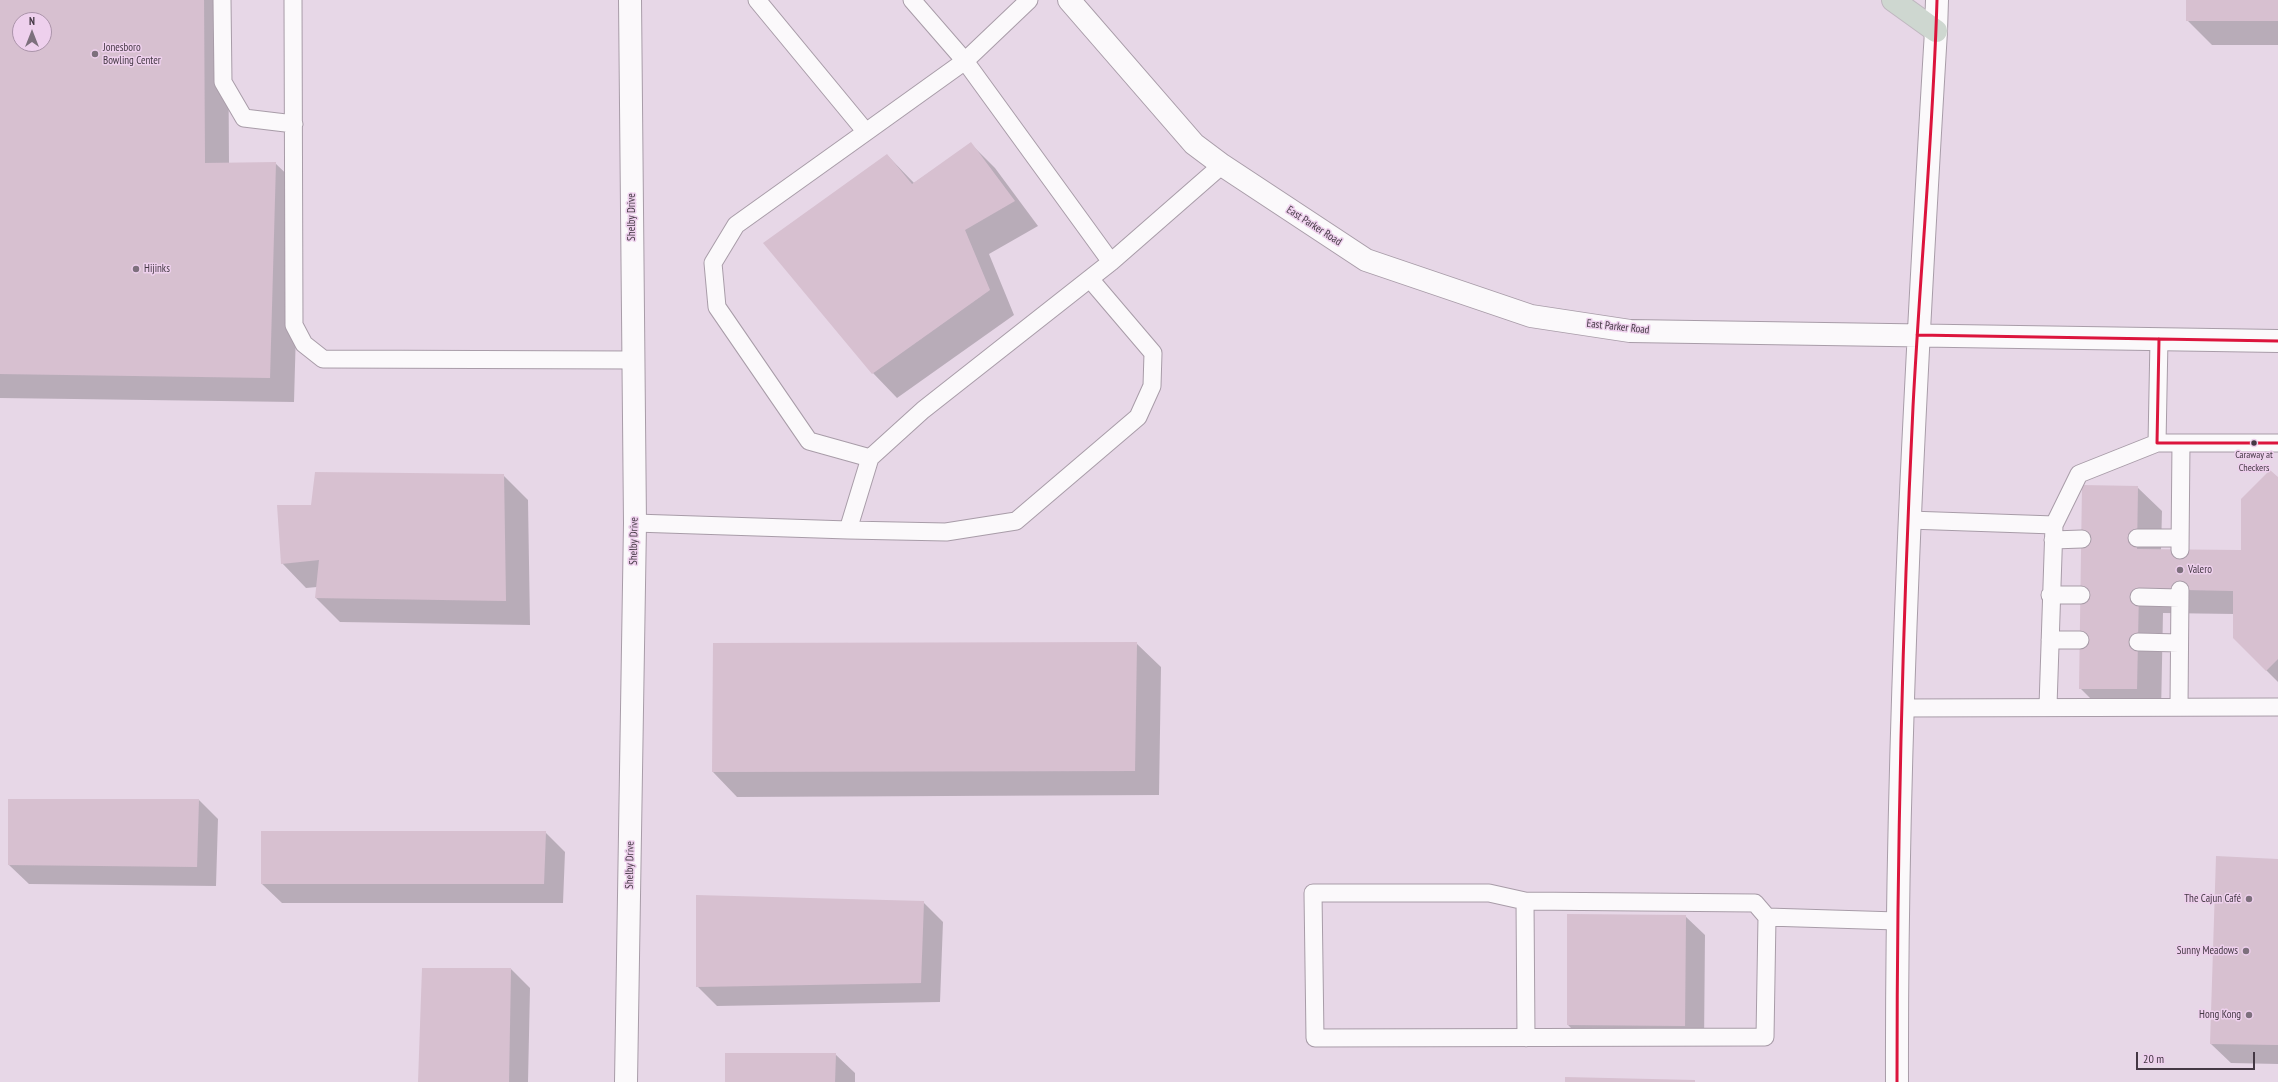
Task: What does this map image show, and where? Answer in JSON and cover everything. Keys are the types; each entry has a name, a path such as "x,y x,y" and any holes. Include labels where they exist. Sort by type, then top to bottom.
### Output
{"highway":[{"path":"1893,0 1936,31"}],"street":[{"name":"Shelby Drive","path":"626,1082 635,522 630,0"},
{"name":"East Parker Road","path":"1069,0 1194,144 1222,166 1366,260 1531,316 1630,331 2278,341"},
{"path":"1897,1082 1897,921 1902,708 1917,335 1937,0"}],"lane":[{"path":"222,0 223,82 244,118 294,124"},
{"path":"293,0 294,326 304,344 323,359 633,360"},
{"path":"757,0 866,132"},
{"path":"912,0 965,61 1111,262"},
{"path":"870,458 809,441 717,307 713,263 736,225 965,61 1029,0"},
{"path":"848,530 870,458 923,410 1111,262 1222,166"},
{"path":"635,522 946,532 1016,521 1138,417 1152,386 1153,353 1090,279"},
{"path":"2157,443 2159,339"},
{"path":"2048,706 2053,532 2079,474 2157,443 2278,443"},
{"path":"2137,538 2180,544 2181,443"},
{"path":"1909,520 2053,532 2082,539"},
{"path":"2139,597 2180,594 2179,707"},
{"path":"2050,595 2080,595"},
{"path":"2050,640 2080,640"},
{"path":"2138,642 2179,643"},
{"path":"1902,708 2048,706 2278,707"},
{"path":"1313,893 1489,893 1525,901 1755,903 1767,917 1765,1037 1315,1038 1313,893"},
{"path":"1525,901 1526,1038"},
{"path":"1767,917 1897,921"}],"building":[{"name":"Hijinks","path":"0,0 204,0 205,163 276,162 270,378 0,374"},
{"path":"2186,0 2278,0 2278,21 2186,21"},
{"path":"971,142 1015,201 965,230 990,290 872,374 763,243 887,154 912,184"},
{"name":"Valero","path":"2270,470 2278,477 2278,659 2266,671 2233,638 2233,591 2139,589 2137,689 2079,689 2082,485 2138,486 2137,549 2241,550 2241,499"},
{"path":"315,472 504,474 506,601 315,598 319,560 281,564 277,505 311,505"},
{"path":"1137,642 1135,771 712,772 713,643"},
{"path":"8,799 199,799 197,867 8,865"},
{"path":"261,831 546,831 544,884 261,884"},
{"name":"Sunny Meadows","path":"2216,856 2278,859 2278,1045 2210,1044"},
{"path":"696,895 924,901 921,983 696,987"},
{"path":"1567,914 1686,915 1685,1026 1567,1025"},
{"path":"422,968 511,968 509,1082 418,1082"},
{"path":"725,1053 836,1053 835,1082 725,1082"},
{"path":"1565,1077 1695,1080 1695,1082 1565,1082"}],"transit line":[{"path":"1897,1082 1899,829 1906,576 1913,407 1933,102 1937,0"},
{"path":"1917,335 2278,341"},
{"path":"2159,339 2157,443 2278,443"}],"place":[{"name":"Jonesboro Bowling Center","path":"95,54"},
{"name":"Hijinks","path":"136,269"},
{"name":"Caraway at Checkers","path":"2254,443"},
{"name":"Valero","path":"2180,570"},
{"name":"The Cajun Café","path":"2249,899"},
{"name":"Sunny Meadows","path":"2246,951"},
{"name":"Hong Kong","path":"2249,1015"}]}
